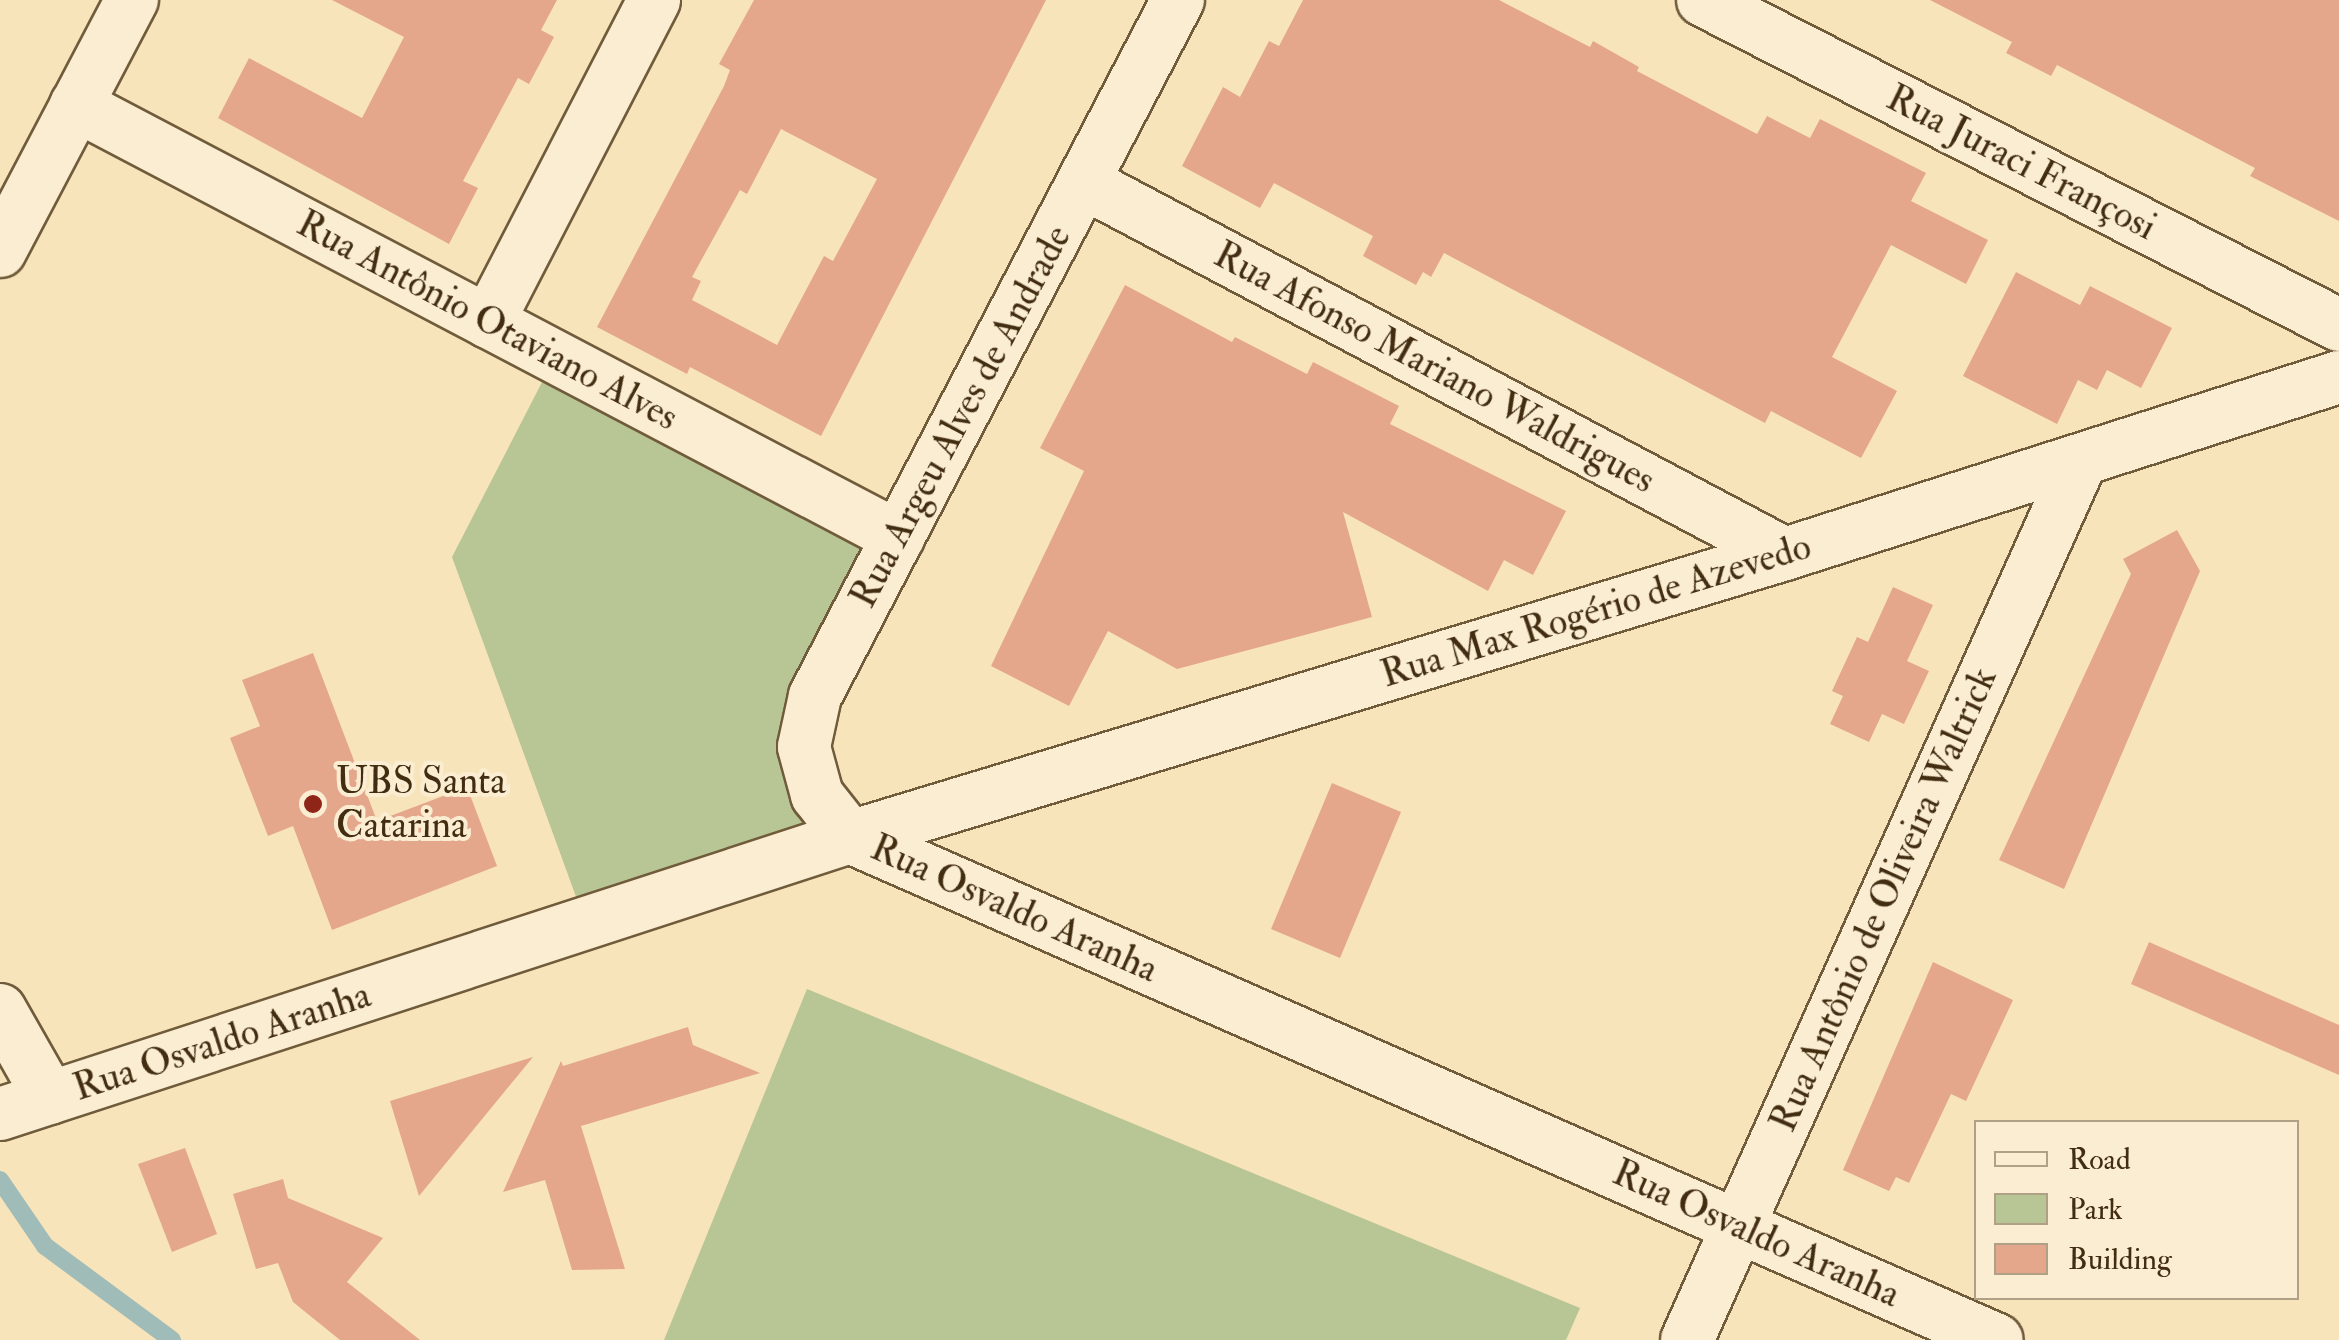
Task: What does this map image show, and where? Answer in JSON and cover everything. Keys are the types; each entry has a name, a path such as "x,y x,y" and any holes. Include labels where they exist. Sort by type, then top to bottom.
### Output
{"street":[{"path":"0,250 132,0"},
{"path":"488,322 654,0"},
{"name":"Rua Argeu Alves de Andrade","path":"850,837 816,795 804,747 814,696 1178,0"},
{"name":"Rua Juraci Françosi","path":"1703,0 2339,325"},
{"name":"Rua Antônio Otaviano Alves","path":"76,105 898,538"},
{"name":"Rua Afonso Mariano Waldrigues","path":"1084,182 1786,554"},
{"name":"Rua Max Rogério de Azevedo","path":"850,837 1786,554 2339,377"},
{"name":"Rua Antônio de Oliveira Waltrick","path":"1688,1340 2081,461"},
{"name":"Rua Osvaldo Aranha","path":"21,1108 850,837 1997,1340"},
{"path":"0,1010 21,1108"}],"green space":[{"path":"555,357 898,537 815,696 850,837 586,924 452,557"},
{"path":"807,989 1580,1308 1566,1340 664,1340"}],"building":[{"path":"332,0 557,0 541,30 554,37 529,84 518,78 463,181 478,188 449,244 218,118 249,58 362,118 404,37"},
{"path":"754,0 1046,0 821,436 690,367 687,374 597,327 724,86 730,70 719,64","holes":["781,129 877,179 833,261 824,256 777,345 692,300 701,281 692,277 740,190 747,194"]},
{"path":"1303,0 1499,0 1590,47 1593,41 1639,67 1637,71 1757,134 1767,116 1810,138 1820,119 1926,173 1911,201 1988,240 1966,284 1891,245 1832,357 1897,391 1861,458 1771,411 1765,423 1444,253 1431,277 1423,272 1416,285 1363,256 1373,236 1274,183 1260,208 1182,166 1223,87 1240,97 1269,41 1279,46"},
{"path":"1930,0 2339,0 2339,221 2250,176 2255,168 2057,65 2051,76 2006,53 2012,42"},
{"path":"2016,272 2080,305 2090,286 2172,328 2141,388 2107,370 2097,390 2078,380 2057,424 1963,376"},
{"path":"1125,285 1232,342 1235,337 1307,374 1313,362 1399,406 1390,424 1566,511 1533,575 1504,560 1488,591 1343,512 1372,617 1177,669 1108,631 1069,706 991,666 1084,471 1040,448"},
{"path":"2177,530 2200,571 2064,889 1999,860 2131,574 2123,559"},
{"path":"1893,587 1933,605 1907,661 1929,671 1904,724 1882,714 1869,742 1830,724 1843,696 1832,691 1857,637 1868,642"},
{"name":"UBS Santa Catarina","path":"313,653 377,821 467,787 497,866 332,930 293,826 268,836 230,738 260,726 242,680"},
{"path":"1332,783 1401,812 1340,958 1271,929"},
{"path":"2149,942 2339,1025 2339,1075 2131,984"},
{"path":"1933,962 2013,1000 1966,1101 1951,1094 1909,1183 1896,1177 1889,1191 1843,1170"},
{"path":"688,1027 693,1045 760,1073 581,1126 625,1269 572,1270 545,1180 503,1192 561,1061 563,1066"},
{"path":"533,1057 419,1196 390,1101"},
{"path":"185,1148 217,1234 172,1252 138,1164"},
{"path":"283,1179 288,1198 383,1238 347,1282 420,1340 340,1340 293,1302 278,1263 256,1269 233,1194"}],"waterway":[{"path":"0,1180 45,1246 172,1340"}],"place":[{"name":"UBS Santa Catarina","path":"313,804"}]}
